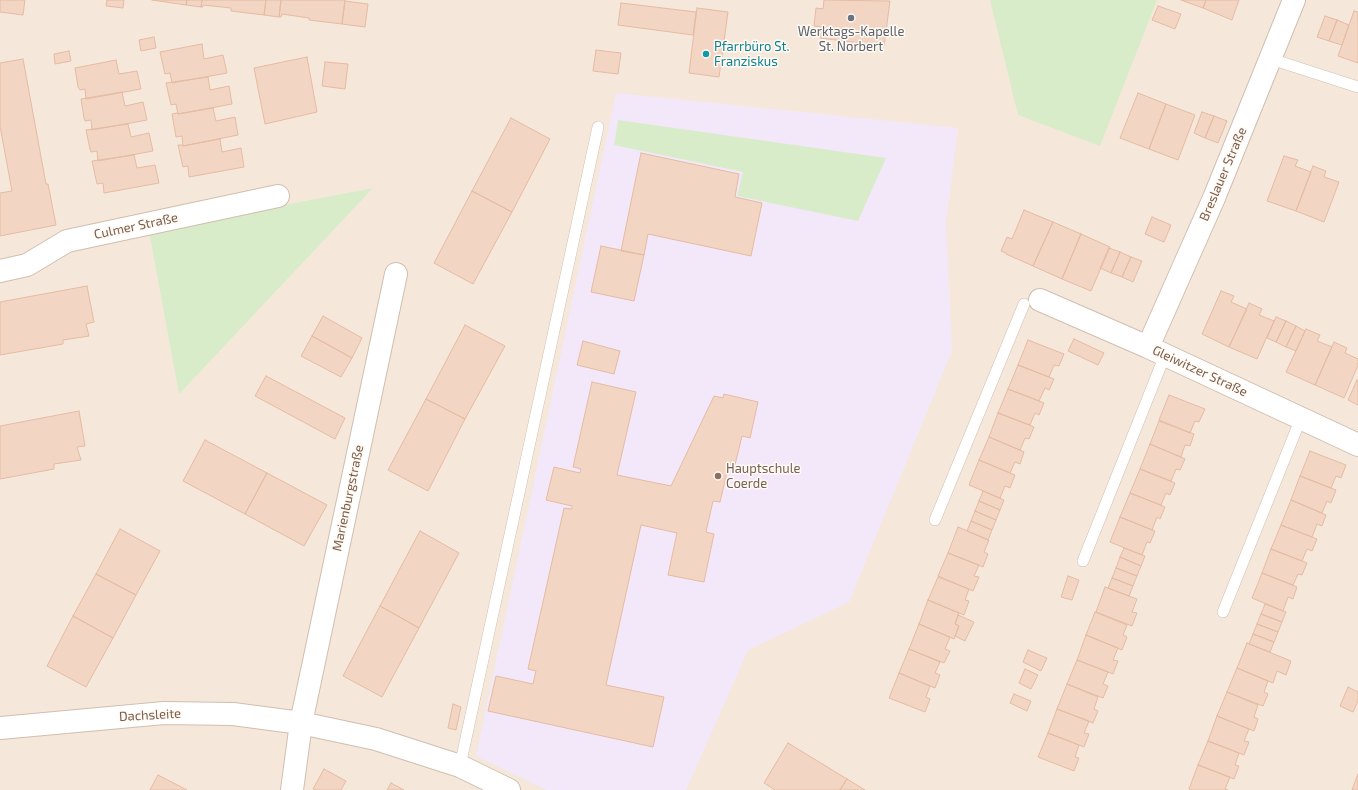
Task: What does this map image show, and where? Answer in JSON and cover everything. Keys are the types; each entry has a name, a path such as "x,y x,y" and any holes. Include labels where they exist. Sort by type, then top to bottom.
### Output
{"street":[{"name":"Breslauer Straße","path":"1156,351 1214,198 1294,0"},
{"name":"Culmer Straße","path":"0,271 27,265 67,241 278,196"},
{"name":"Marienburgstraße","path":"300,723 396,274"},
{"name":"Gleiwitzer Straße","path":"1032,302 1156,351 1358,445"},
{"name":"Dachsleite","path":"0,728 164,712 233,714 300,723 376,739 460,766 509,790"},
{"path":"292,790 300,723"}],"lane":[{"path":"1271,59 1358,87"},
{"path":"460,766 598,127"},
{"path":"934,520 1032,302"},
{"path":"1083,561 1156,351"},
{"path":"1224,612 1301,418"}],"shaded area":[{"path":"0,0 1358,0 1358,790 0,790"},
{"name":"Hauptschule Coerde","path":"616,93 958,128 946,222 952,351 849,602 748,650 686,790 547,790 476,756"}],"green space":[{"path":"990,0 1157,0 1100,146 1018,115"},
{"path":"618,120 886,158 858,221 737,196 743,172 614,145"},
{"path":"373,188 179,394 149,231"}],"building":[{"path":"0,0 25,0 23,15 0,12"},
{"path":"107,0 124,0 123,8 106,6"},
{"path":"152,0 187,0 186,5"},
{"path":"187,0 202,0 201,7 186,5"},
{"path":"202,0 266,0 264,15 231,11 231,8 203,5 203,7 201,7"},
{"path":"266,0 281,0 279,17 264,15"},
{"path":"281,0 345,0 342,24 309,20 309,18 282,14 281,17 279,17"},
{"name":"Werktags-Kapelle St. Norbert","path":"824,0 890,1 884,46 820,38 822,27 814,26 816,8 823,9"},
{"path":"1181,0 1206,0 1203,8"},
{"path":"1206,0 1239,0 1232,20 1203,8"},
{"path":"345,1 368,4 365,27 342,24"},
{"name":"Pfarrbüro St. Franziskus","path":"621,3 696,12 693,35 618,25"},
{"path":"1158,6 1181,14 1175,29 1152,20"},
{"name":"Pfarrbüro St. Franziskus","path":"697,8 728,12 719,77 689,73"},
{"path":"1354,11 1358,12 1358,63 1338,56"},
{"path":"1325,16 1337,20 1329,41 1317,37"},
{"path":"1337,20 1349,25 1342,45 1329,41"},
{"path":"154,37 156,48 141,51 139,40"},
{"path":"202,44 204,59 223,55 227,73 172,83 170,73 165,74 160,52"},
{"path":"596,50 621,53 618,74 593,71"},
{"path":"69,51 71,61 55,64 54,54"},
{"path":"307,57 317,112 265,124 254,68"},
{"path":"23,59 46,184 48,184 56,225 0,236 0,193 12,191 0,126 0,63"},
{"path":"116,60 119,74 137,71 141,89 86,99 85,89 80,90 78,87 75,68"},
{"path":"325,62 348,64 345,89 322,86"},
{"path":"208,77 210,90 229,86 232,104 178,114 176,104 171,105 166,83"},
{"path":"122,92 125,106 143,102 147,120 92,130 91,120 85,121 81,99"},
{"path":"1138,93 1166,104 1149,149 1120,138"},
{"path":"1166,104 1195,115 1178,160 1149,149"},
{"path":"213,108 216,121 235,117 238,135 183,146 182,136 176,137 172,114"},
{"path":"1202,112 1214,116 1205,138 1194,133"},
{"path":"1214,116 1227,121 1218,143 1205,138"},
{"path":"511,118 550,139 512,212 472,191"},
{"path":"128,124 131,137 149,133 153,151 98,161 97,151 91,152 86,130"},
{"path":"220,139 222,152 241,148 244,167 189,177 188,166 183,167 178,145 183,146"},
{"path":"641,153 739,174 735,197 762,203 751,256 648,234 644,255 621,251"},
{"path":"134,155 137,168 155,165 159,183 104,193 103,183 97,184 92,161"},
{"path":"1284,156 1298,160 1295,166 1311,172 1296,211 1267,201"},
{"path":"1313,166 1326,171 1324,177 1339,182 1324,222 1296,211"},
{"path":"472,191 512,212 473,284 434,263"},
{"path":"1024,210 1053,222 1033,266 1001,251 1007,237 1012,239"},
{"path":"1152,217 1171,225 1164,242 1145,234"},
{"path":"1053,222 1081,234 1062,279 1033,266"},
{"path":"1081,234 1110,247 1091,291 1062,279"},
{"path":"601,246 644,255 634,301 591,292"},
{"path":"1109,248 1120,252 1111,273 1100,268"},
{"path":"1120,252 1131,257 1122,277 1111,273"},
{"path":"1131,257 1142,261 1133,282 1122,277"},
{"path":"87,286 94,322 86,324 89,336 63,340 63,344 0,355 0,302"},
{"path":"1221,291 1234,296 1231,302 1247,309 1229,347 1202,334"},
{"path":"1249,303 1262,309 1259,315 1274,321 1257,359 1229,347"},
{"path":"323,316 362,338 352,358 312,336"},
{"path":"1276,317 1286,321 1276,342 1267,338"},
{"path":"1286,321 1296,326 1286,347 1276,342"},
{"path":"465,325 505,346 465,419 426,399"},
{"path":"1296,326 1305,331 1296,351 1286,347"},
{"path":"1306,329 1320,335 1317,341 1332,347 1315,385 1286,372"},
{"path":"312,336 352,358 341,377 301,356"},
{"path":"1074,339 1104,353 1098,365 1068,351"},
{"path":"1028,340 1064,354 1059,366 1054,365 1049,377 1018,365"},
{"path":"583,341 620,351 614,374 577,365"},
{"path":"1334,342 1347,348 1345,353 1358,359 1358,365 1344,398 1315,385"},
{"path":"1018,365 1054,379 1049,390 1045,388 1039,401 1008,389"},
{"path":"266,376 345,418 335,439 255,396"},
{"path":"1358,380 1358,405 1348,400"},
{"path":"592,382 636,392 617,475 671,486 714,396 723,398 724,394 758,402 750,438 742,436 734,469 728,468 720,502 713,501 706,532 714,534 704,582 668,575 677,533 641,525 606,685 664,697 653,747 488,711 496,676 533,684 536,671 528,669 564,508 572,509 572,506 546,500 554,467 580,473 581,469 573,467"},
{"path":"1008,389 1044,403 1039,415 1035,413 1030,425 998,413"},
{"path":"1169,395 1205,409 1199,422 1195,421 1190,433 1159,420"},
{"path":"426,399 465,419 428,491 388,470"},
{"path":"79,411 85,446 77,447 81,460 54,464 54,469 0,479 0,426"},
{"path":"998,413 1034,427 1029,439 1025,438 1020,450 989,437"},
{"path":"1159,421 1194,434 1190,446 1185,445 1181,457 1150,444"},
{"path":"989,437 1024,452 1020,464 1015,462 1010,473 979,460"},
{"path":"205,440 267,473 245,514 183,481"},
{"path":"1150,444 1185,459 1180,470 1176,469 1171,481 1140,469"},
{"path":"1310,451 1346,465 1341,478 1336,476 1331,488 1300,476"},
{"path":"979,460 1015,475 1010,488 1005,486 1000,498 969,485"},
{"path":"1140,469 1175,483 1170,495 1166,493 1161,505 1130,493"},
{"path":"267,473 327,505 304,546 245,514"},
{"path":"1300,476 1336,490 1331,503 1327,501 1322,513 1291,500"},
{"path":"983,491 1004,500 1000,510 979,501"},
{"path":"1130,493 1165,507 1160,519 1157,517 1152,530 1120,517"},
{"path":"1291,500 1326,515 1322,526 1317,524 1312,537 1281,525"},
{"path":"979,501 1000,510 996,520 975,511"},
{"path":"975,511 996,520 992,530 971,521"},
{"path":"1120,517 1155,531 1150,543 1147,542 1142,555 1110,542"},
{"path":"971,521 992,530 988,540 967,531"},
{"path":"1281,525 1317,539 1312,551 1307,549 1302,561 1271,549"},
{"path":"958,527 989,540 984,552 988,554 983,567 948,553"},
{"path":"120,529 160,551 136,595 96,574"},
{"path":"420,531 459,553 419,628 380,606"},
{"path":"1124,548 1145,556 1141,566 1120,557"},
{"path":"1271,549 1307,563 1302,575 1298,574 1293,585 1262,573"},
{"path":"948,553 979,565 974,576 979,577 973,591 938,576"},
{"path":"1120,557 1141,566 1137,576 1116,568"},
{"path":"1116,568 1137,576 1133,586 1112,578"},
{"path":"1262,573 1297,587 1293,599 1288,597 1283,611 1252,598"},
{"path":"96,574 136,595 113,638 73,616"},
{"path":"1068,576 1079,580 1072,600 1061,597"},
{"path":"938,577 969,589 965,600 969,601 964,615 928,600"},
{"path":"1112,578 1133,586 1129,596 1108,588"},
{"path":"1105,587 1137,599 1132,612 1137,613 1132,626 1096,612"},
{"path":"928,600 959,613 955,624 959,626 954,639 919,624"},
{"path":"1265,604 1286,612 1282,622 1261,614"},
{"path":"380,606 419,628 382,697 343,676"},
{"path":"1095,612 1127,625 1123,635 1127,637 1122,650 1086,635"},
{"path":"1261,614 1282,622 1278,632 1257,624"},
{"path":"958,615 974,622 965,641 955,636 959,626 955,624"},
{"path":"73,616 113,638 86,687 47,666"},
{"path":"919,624 950,637 945,649 950,651 944,663 909,649"},
{"path":"1257,624 1278,632 1274,642 1253,634"},
{"path":"1253,634 1274,642 1270,652 1249,644"},
{"path":"1086,635 1118,648 1113,660 1118,661 1113,674 1077,660"},
{"path":"1247,643 1291,661 1286,675 1277,671 1273,683 1237,668"},
{"path":"909,649 940,662 935,673 940,675 935,688 899,673"},
{"path":"1028,650 1047,658 1041,671 1023,662"},
{"path":"1077,660 1108,672 1103,684 1108,686 1103,698 1067,684"},
{"path":"1237,668 1268,681 1264,692 1268,694 1263,706 1227,692"},
{"path":"1025,669 1038,675 1031,689 1019,683"},
{"path":"899,673 930,686 926,697 930,699 925,712 889,698"},
{"path":"1067,684 1098,697 1094,709 1098,711 1093,723 1057,709"},
{"path":"1348,687 1358,692 1358,701 1353,712 1340,706"},
{"path":"1227,692 1258,705 1254,717 1258,719 1254,731 1217,716"},
{"path":"1014,694 1031,701 1027,711 1010,703"},
{"path":"453,704 461,707 456,730 448,728"},
{"path":"1057,709 1089,721 1084,733 1089,734 1084,747 1048,733"},
{"path":"1217,716 1249,729 1244,741 1249,742 1244,755 1208,741"},
{"path":"1048,733 1079,745 1075,757 1079,758 1074,771 1038,757"},
{"path":"1208,741 1239,753 1235,765 1239,766 1234,779 1198,765"},
{"path":"788,743 847,779 840,790 775,790 764,783"},
{"path":"1198,765 1230,777 1225,789 1228,790 1189,789"},
{"path":"324,769 346,781 341,790 313,789"},
{"path":"1358,774 1358,790 1352,790"},
{"path":"158,775 187,790 150,790"},
{"path":"847,779 865,790 840,790"},
{"path":"391,783 404,790 387,790"}],"place":[{"name":"Werktags-Kapelle St. Norbert","path":"851,18"},
{"name":"Pfarrbüro St. Franziskus","path":"706,54"},
{"name":"Hauptschule Coerde","path":"718,476"}]}
